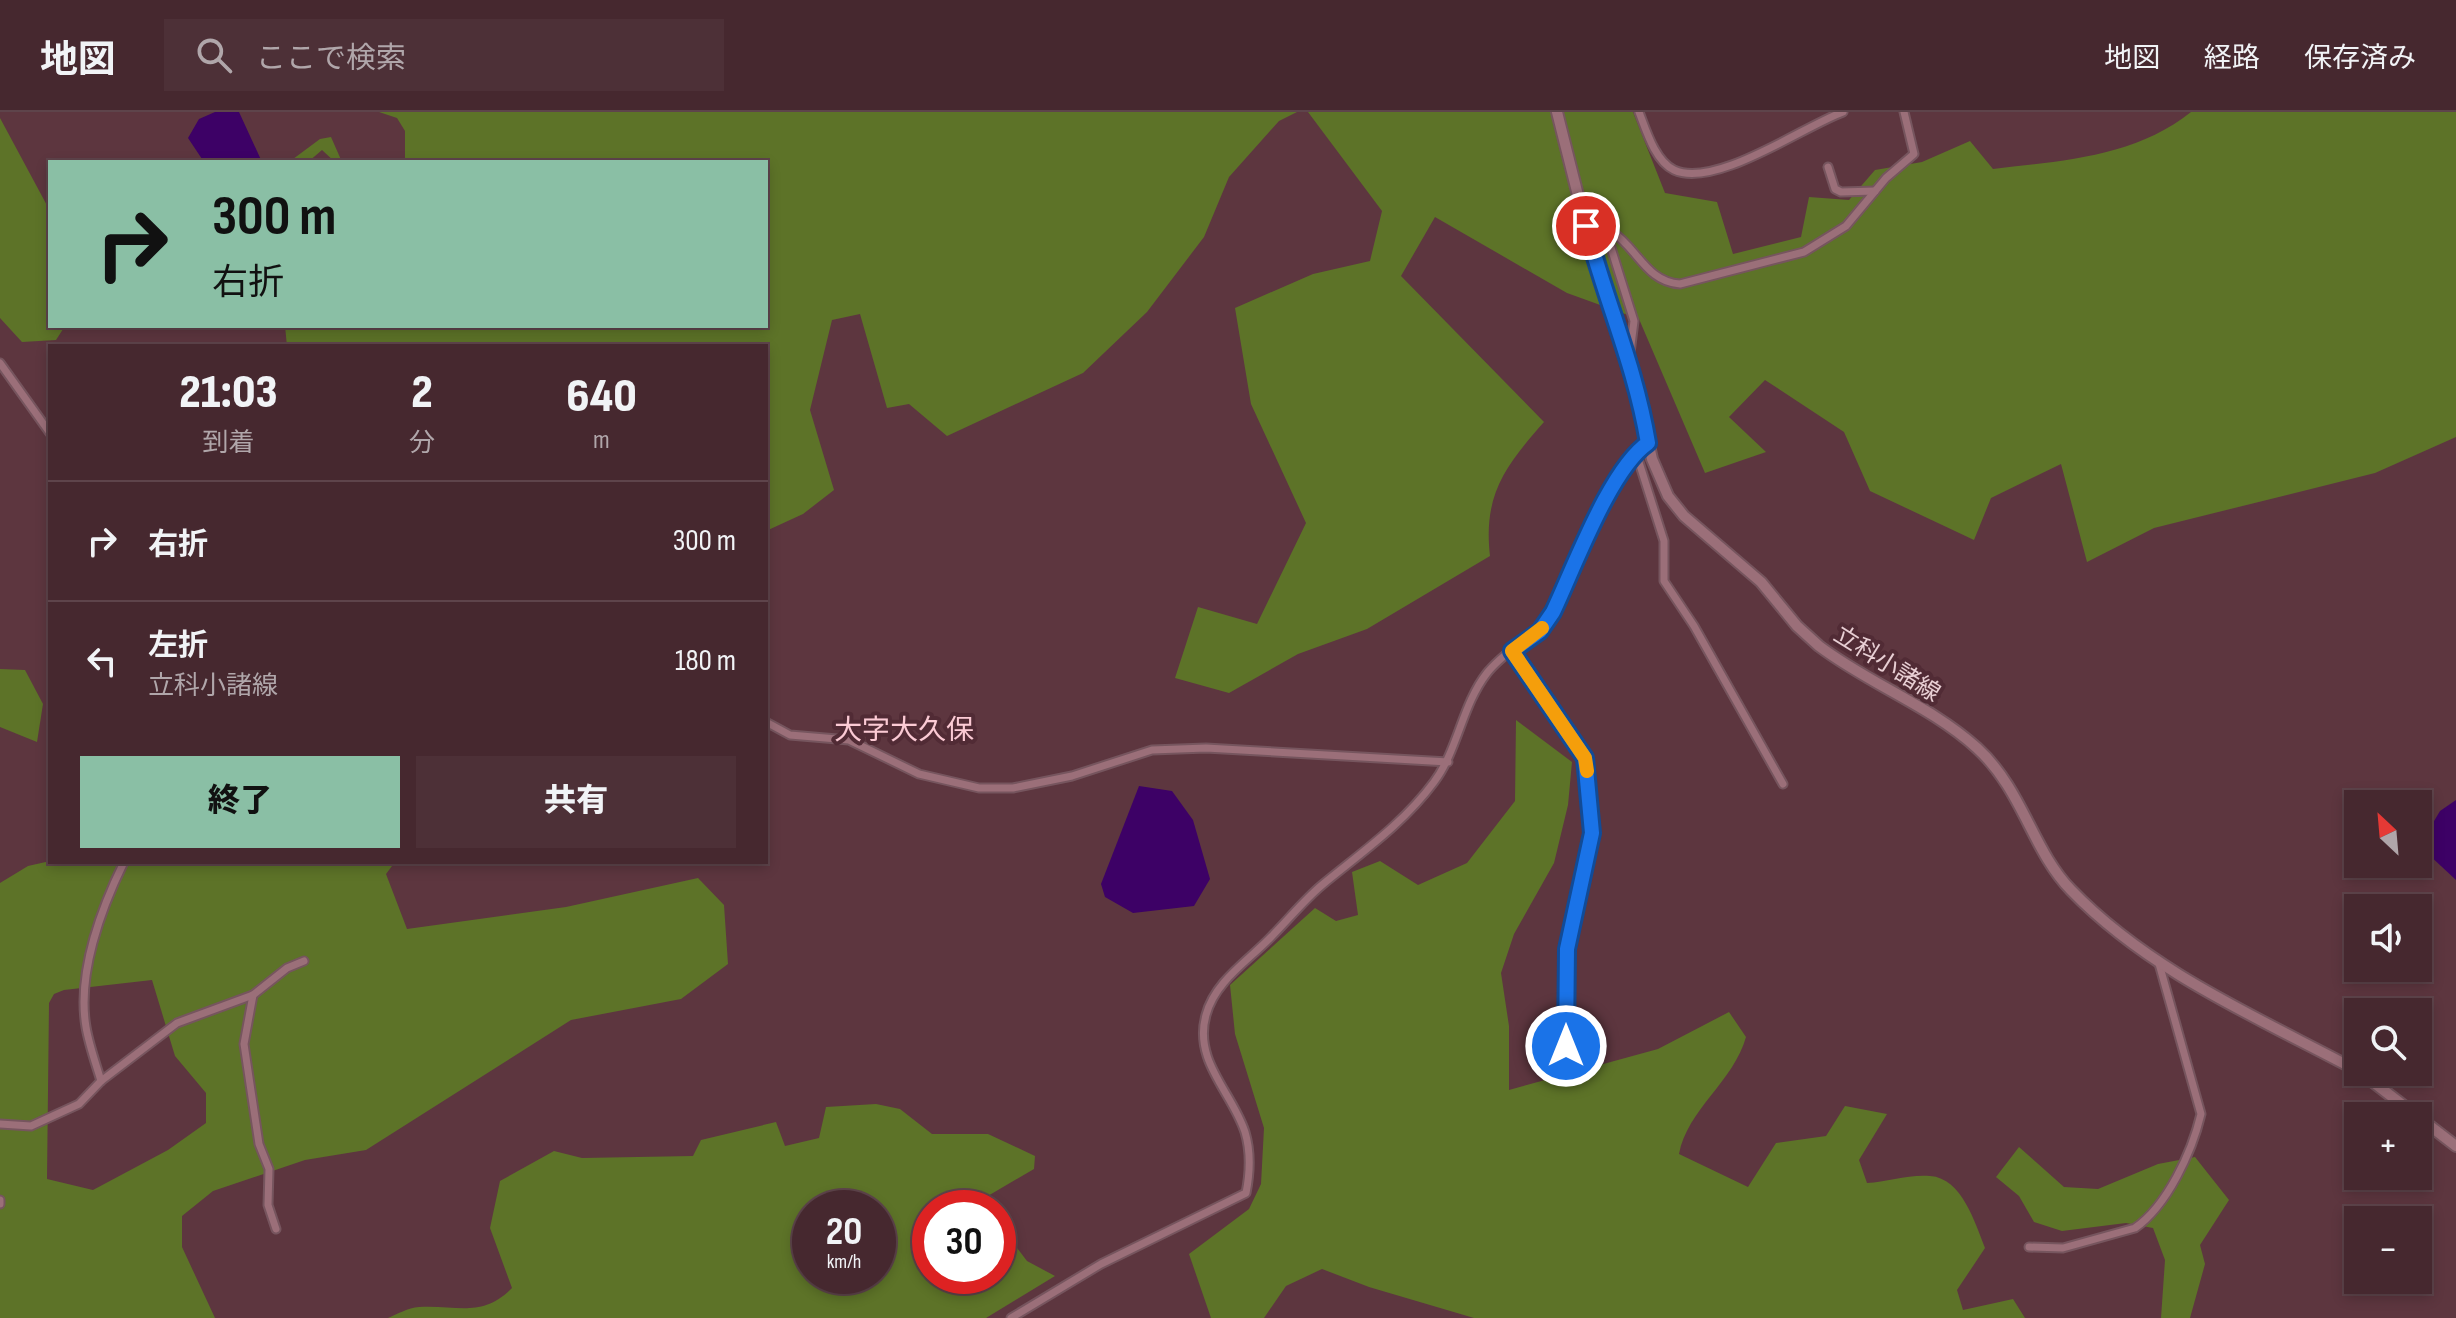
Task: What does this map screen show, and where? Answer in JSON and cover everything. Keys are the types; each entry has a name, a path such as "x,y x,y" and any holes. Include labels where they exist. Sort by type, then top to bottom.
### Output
{"main road":[{"name":"立科小諸線","path":"1557,112 1591,247 1629,355 1648,443 1668,496 1684,516 1761,582 1797,626 1819,646 1977,748 2010,786 2069,888 2103,920 2207,992 2344,1063"},
{"name":"立科小諸線","path":"2378,1086 2456,1146"}],"street":[{"path":"1639,112 1649,139 1662,159 1673,169 1687,173 1747,159 1843,112"},
{"path":"1629,355 1634,321 1607,235 1611,231 1655,278 1680,284 1804,252 1846,226 1875,191 1914,154 1904,112"},
{"path":"1828,167 1835,189 1841,192 1875,191"},
{"path":"0,363 48,430"},
{"path":"1011,1318 1101,1264 1246,1193 1250,1159 1245,1133 1205,1054 1203,1039 1210,1003 1229,975 1259,950 1319,887 1372,847 1412,809 1448,762 1477,687 1496,661 1540,631 1553,612 1617,477 1635,452 1648,443"},
{"path":"1648,443 1638,459 1664,541 1664,581 1694,626 1783,784"},
{"path":"1512,651 1585,758 1592,833 1567,949 1566,1046"},
{"path":"768,723 790,735 849,740 919,774 979,788 1013,788 1072,776 1152,750 1206,748 1448,762"},
{"path":"101,1081 86,1026 85,993 103,911 123,864"},
{"path":"2029,1247 2063,1248 2135,1228 2144,1222 2168,1189 2198,1129 2201,1114 2158,960"},
{"path":"0,1124 31,1126 79,1104 101,1081 177,1023 253,995 287,968 304,961"},
{"path":"253,995 244,1044 259,1144 269,1169 268,1205 276,1229"}],"green space":[{"path":"379,112 1297,112 1279,121 1229,177 1204,237 1147,312 1083,373 947,436 909,404 887,408 860,314 832,320 810,410 834,490 803,514 768,530 768,344 287,344 285,328 768,328 768,160 405,160 405,131 397,118"},
{"path":"1308,112 1633,112 1665,193 1717,202 1733,254 1801,237 1809,197 1849,200 1875,170 1922,162 1970,141 1993,169 2071,159 2122,148 2169,127 2191,112 2456,112 2456,437 2375,473 2154,528 2087,562 2061,464 1991,498 1974,540 1870,491 1844,432 1765,380 1729,417 1766,452 1705,473 1639,319 1567,293 1435,217 1401,276 1544,422 1518,453 1500,483 1490,516 1490,556 1367,629 1298,654 1229,693 1175,678 1198,607 1257,624 1306,523 1251,404 1235,308 1313,274 1370,261 1382,211"},
{"path":"0,118 48,207 48,328 64,328 56,340 22,342 0,318"},
{"path":"331,137 341,160 333,160 322,150 310,160 292,160 320,139"},
{"path":"0,669 25,670 43,704 37,742 0,727"},
{"path":"1516,720 1572,762 1568,805 1554,863 1514,934 1501,973 1509,1026 1509,1090 1658,1049 1729,1012 1746,1037 1732,1068 1691,1123 1679,1154 1748,1187 1776,1143 1826,1136 1845,1106 1887,1114 1859,1160 1867,1183 1930,1176 1951,1185 1966,1203 1985,1248 1957,1290 1963,1310 2013,1299 2025,1318 1474,1318 1369,1287 1322,1269 1286,1286 1264,1318 1211,1318 1189,1254 1249,1209 1261,1184 1264,1128 1235,1034 1230,985 1315,908 1336,921 1358,915 1352,872 1380,861 1418,885 1467,863 1515,801"},
{"path":"48,861 48,864 394,864 386,874 407,929 566,907 698,878 724,905 728,964 681,999 571,1020 366,1150 305,1160 213,1191 182,1216 182,1247 215,1318 0,1318 0,883 28,866","holes":["152,980 175,1056 206,1093 206,1123 168,1150 93,1190 47,1179 49,1003 54,994 64,990"]},
{"path":"876,1104 900,1109 932,1134 988,1134 1035,1156 1034,1169 998,1190 912,1190 912,1294 1016,1294 1016,1247 1027,1261 1055,1276 986,1318 388,1318 419,1307 480,1307 512,1288 490,1228 500,1181 554,1151 582,1158 693,1156 701,1140 776,1122 785,1146 819,1138 826,1107"},
{"path":"2019,1147 2064,1187 2098,1189 2158,1164 2195,1157 2229,1200 2200,1245 2205,1264 2190,1318 2161,1318 2165,1260 2153,1228 2126,1223 2062,1231 2034,1222 2019,1196 1996,1177"}],"shaded area":[{"path":"215,112 239,112 261,160 203,160 188,138 199,119"},
{"path":"1139,786 1172,791 1193,820 1210,879 1194,906 1133,913 1105,897 1101,884"},
{"path":"2456,800 2456,880 2432,858 2432,824 2440,811"}],"slow traffic":[{"path":"1542,628 1512,651 1585,758 1587,771"}],"district":[{"name":"大字大久保","path":"904,730"}],"route":[{"path":"1566,1046 1567,949 1592,833 1585,758 1512,651 1540,631 1553,612 1617,477 1635,452 1648,443 1629,355 1605,292 1586,226"}]}
